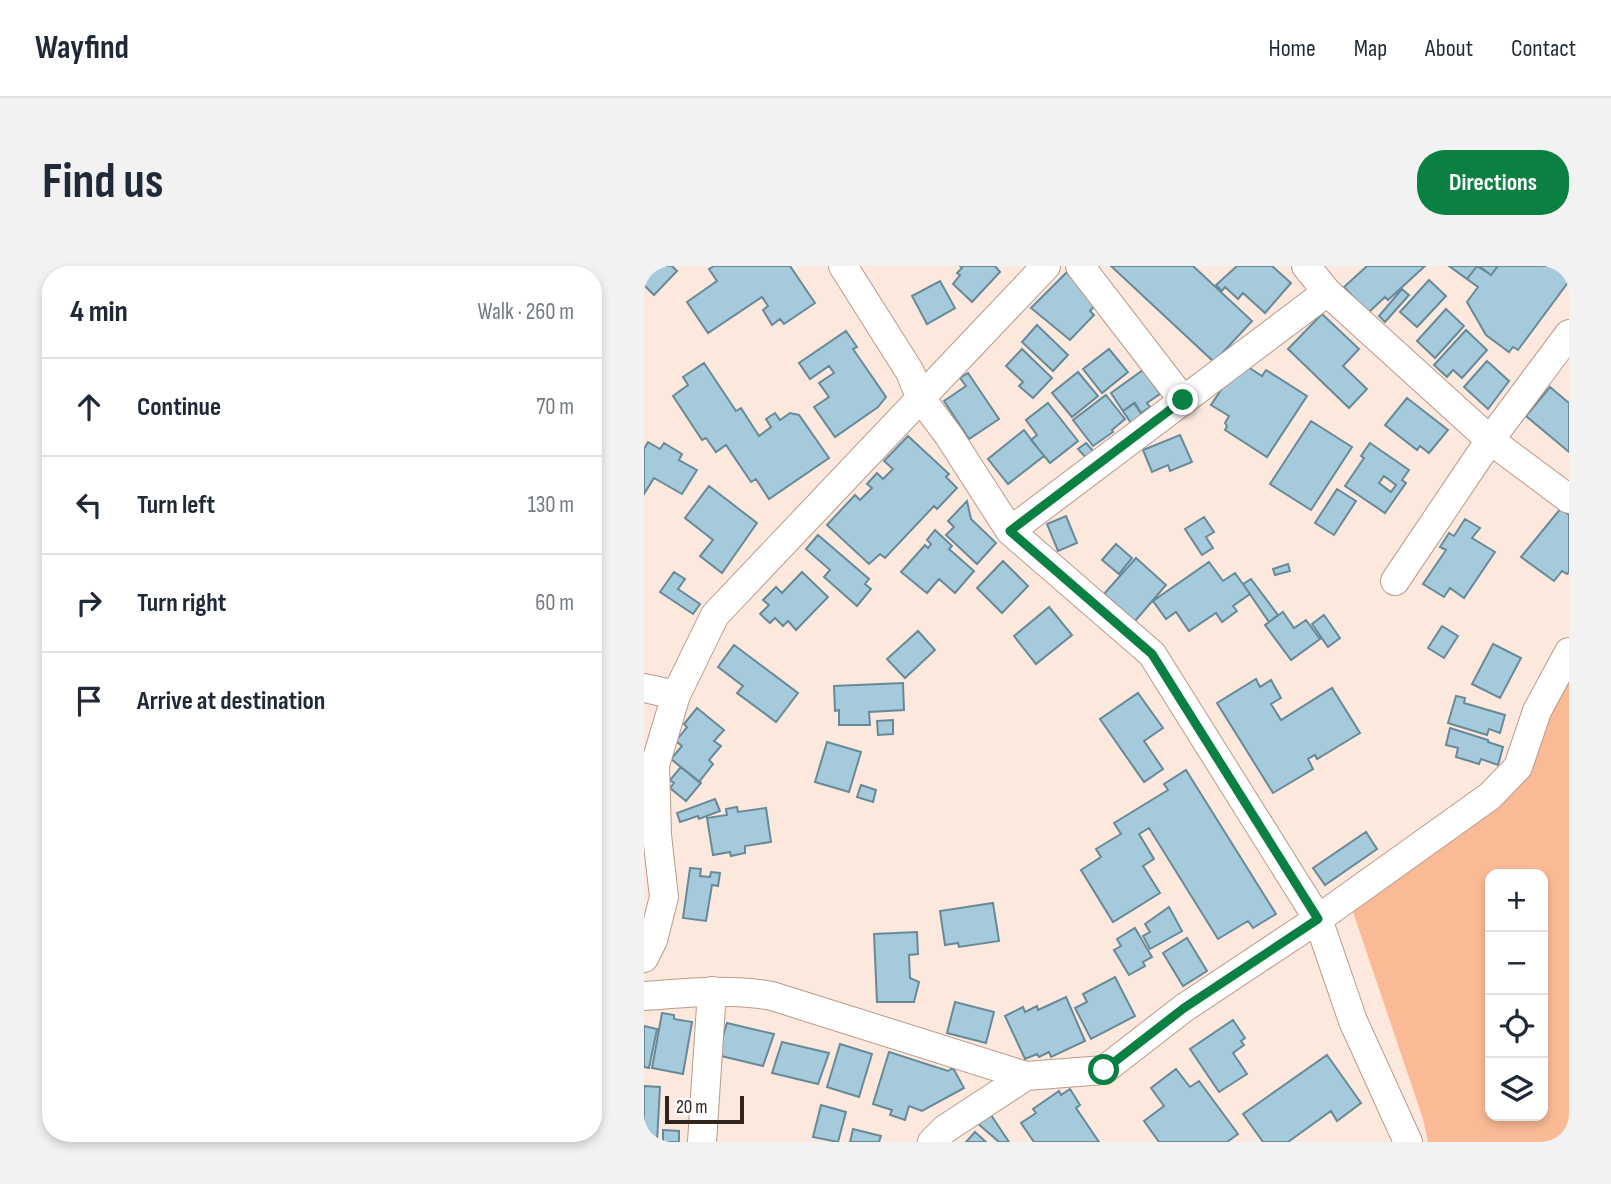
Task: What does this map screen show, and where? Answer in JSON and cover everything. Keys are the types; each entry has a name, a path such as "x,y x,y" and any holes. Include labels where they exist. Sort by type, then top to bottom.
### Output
{"street":[{"path":"842,266 910,373 920,397 949,436 1010,531 1152,654 1318,919 1353,1021 1408,1142"},
{"path":"644,958 653,940 664,897 657,835 656,765 676,695 715,615 1046,266"},
{"path":"1080,266 1183,400"},
{"path":"1306,266 1327,292 1490,440 1569,499"},
{"path":"1010,531 1327,292"},
{"path":"1395,580 1490,440 1569,334"},
{"path":"644,996 712,991 751,992 772,996 1026,1076 1104,1070 1184,1008 1318,919 1490,796 1518,767 1537,711 1569,652"},
{"path":"644,688 676,695"},
{"path":"702,1142 712,991"},
{"path":"932,1142 945,1129 1026,1076"}],"shaded area":[{"path":"1569,672 1569,1142 1428,1142 1423,1119 1353,912 1498,802"}],"building":[{"path":"644,266 672,266 677,271 654,295 644,285"},
{"path":"714,266 790,266 815,303 784,324 780,319 772,325 763,310 768,306 762,297 708,333 687,302 717,281 709,269"},
{"path":"960,266 995,266 1000,272 972,302 953,284 960,275 957,273 962,268"},
{"path":"1111,266 1193,266 1252,321 1214,362"},
{"path":"1237,266 1272,266 1291,283 1265,313 1243,293 1238,299 1225,287 1222,291 1216,285"},
{"path":"1367,266 1425,266 1388,300 1385,297 1368,313 1344,287"},
{"path":"1449,266 1477,266 1467,279"},
{"path":"1477,266 1491,275 1498,266 1569,266 1569,281 1518,350 1513,347 1509,352 1486,335 1467,302 1478,287 1467,279"},
{"path":"1479,266 1498,266 1491,275"},
{"path":"1067,272 1097,303 1090,311 1094,315 1070,340 1031,308"},
{"path":"1429,280 1446,296 1417,327 1400,312"},
{"path":"940,281 955,308 927,324 912,296"},
{"path":"1402,289 1409,295 1385,322 1379,316"},
{"path":"1446,309 1464,326 1435,358 1417,341"},
{"path":"1322,314 1359,349 1343,366 1367,389 1349,408 1288,349"},
{"path":"1037,325 1068,355 1053,371 1022,342"},
{"path":"1466,330 1487,350 1462,378 1453,370 1447,377 1434,365"},
{"path":"846,331 857,347 853,349 886,397 878,407 835,437 814,407 829,397 819,383 834,373 829,366 810,379 799,363"},
{"path":"1022,349 1052,378 1033,398 1019,386 1023,382 1006,366"},
{"path":"1109,349 1128,372 1102,393 1083,369"},
{"path":"1487,361 1509,381 1488,409 1464,387"},
{"path":"704,363 736,411 741,408 759,436 771,427 766,419 775,413 780,420 790,413 799,415 829,458 769,499 756,479 751,482 726,445 716,452 706,438 702,440 673,396 688,385 683,377"},
{"path":"1245,365 1262,376 1266,370 1307,396 1267,457 1225,430 1229,416 1211,405 1231,375"},
{"path":"1143,370 1160,394 1147,403 1150,407 1141,413 1135,403 1123,411 1111,393"},
{"path":"1078,372 1098,396 1072,417 1052,393"},
{"path":"968,373 999,419 969,439 944,401 966,386 960,378"},
{"path":"1550,387 1569,403 1569,452 1526,416"},
{"path":"1106,395 1125,419 1113,432 1093,446 1073,420"},
{"path":"1407,398 1448,430 1429,453 1420,446 1417,450 1385,425"},
{"path":"1048,403 1078,441 1050,463 1031,440 1037,435 1026,420"},
{"path":"1134,403 1144,418 1133,426 1123,411"},
{"path":"1311,421 1352,447 1311,510 1270,484"},
{"path":"1024,430 1044,456 1008,484 988,459"},
{"path":"1180,435 1192,462 1170,471 1168,465 1152,472 1143,450"},
{"path":"908,436 949,474 946,477 957,488 937,509 934,506 885,558 880,554 869,564 827,525 855,495 860,500 872,488 867,484 877,473 883,479 893,469 884,461"},
{"path":"648,442 660,449 664,443 682,454 679,460 697,470 682,494 654,478 644,494 644,449"},
{"path":"1086,443 1095,453 1088,460 1078,449"},
{"path":"1370,443 1409,470 1402,480 1406,483 1385,513 1345,486 1364,458 1361,456","holes":["1384,476 1396,485 1391,492 1379,483"]},
{"path":"709,486 757,523 722,573 700,556 713,540 685,518"},
{"path":"1337,489 1356,501 1334,535 1315,523"},
{"path":"967,501 971,519 996,543 977,564 946,535 954,527 948,521"},
{"path":"1561,508 1569,515 1569,572 1567,574 1562,571 1554,581 1521,557"},
{"path":"1066,516 1077,543 1058,551 1047,524"},
{"path":"1204,517 1214,532 1206,537 1213,548 1202,555 1185,529"},
{"path":"1465,519 1480,528 1472,538 1495,552 1464,598 1450,588 1444,597 1423,584 1446,550 1440,547 1449,533 1454,536"},
{"path":"935,530 952,546 949,549 974,571 955,593 939,579 927,593 901,572 925,545 928,548 931,544 927,540"},
{"path":"818,535 869,579 865,584 871,589 857,606 824,577 830,570 806,549"},
{"path":"1116,544 1132,558 1119,574 1102,560"},
{"path":"1136,558 1166,585 1135,621 1104,594"},
{"path":"1003,561 1028,586 1002,613 977,588"},
{"path":"1209,562 1223,581 1235,573 1250,594 1233,606 1237,611 1222,622 1216,613 1189,631 1176,612 1166,619 1153,601"},
{"path":"1288,564 1290,571 1275,575 1273,569"},
{"path":"674,572 685,579 678,589 700,604 693,614 660,592"},
{"path":"802,572 828,597 796,630 788,621 783,626 775,618 770,623 760,614 769,605 763,600 776,587 782,593"},
{"path":"1251,579 1278,615 1269,622 1243,584"},
{"path":"1049,607 1072,635 1036,664 1014,636"},
{"path":"1283,612 1294,628 1306,620 1320,639 1291,660 1265,625"},
{"path":"1324,615 1340,638 1328,647 1312,624"},
{"path":"1442,626 1458,636 1444,658 1428,648"},
{"path":"918,631 935,650 905,678 887,659"},
{"path":"1493,644 1521,658 1500,698 1472,684"},
{"path":"734,645 798,693 776,722 737,693 743,686 718,667"},
{"path":"1256,679 1260,687 1271,680 1281,698 1271,704 1281,720 1332,688 1360,733 1317,759 1315,755 1308,759 1313,769 1273,793 1217,703"},
{"path":"903,683 904,710 869,712 870,725 839,725 839,710 835,711 834,686"},
{"path":"1138,693 1163,728 1144,741 1163,769 1144,782 1100,719"},
{"path":"1456,696 1465,698 1464,703 1505,715 1500,733 1489,729 1487,735 1448,723"},
{"path":"697,708 724,730 714,741 721,746 709,760 713,764 699,782 671,759 682,746 676,741 687,727 684,724"},
{"path":"893,720 893,734 878,735 877,721"},
{"path":"1450,728 1503,747 1498,765 1481,759 1479,764 1456,757 1458,748 1446,745"},
{"path":"827,742 861,752 849,792 815,782"},
{"path":"681,767 701,783 686,801 670,788 674,783 670,780"},
{"path":"1186,770 1276,914 1253,928 1248,921 1218,939 1149,828 1139,834 1154,859 1143,866 1160,893 1113,922 1081,870 1101,857 1096,849 1121,834 1114,823 1168,790 1164,784"},
{"path":"861,785 876,790 873,802 857,797"},
{"path":"715,799 720,811 699,819 698,816 680,822 677,813"},
{"path":"737,807 738,812 766,808 771,842 745,846 745,853 731,856 730,852 713,855 707,818 727,815 726,809"},
{"path":"1366,832 1377,849 1325,885 1313,868"},
{"path":"690,868 701,869 700,876 710,877 711,872 720,873 718,886 712,885 706,921 683,918"},
{"path":"993,903 999,941 959,947 958,943 945,945 940,911"},
{"path":"1169,907 1182,931 1150,949 1143,936 1150,932 1145,924"},
{"path":"1135,928 1152,957 1143,962 1145,966 1129,975 1114,950 1121,946 1117,939"},
{"path":"917,932 918,954 909,955 910,978 919,982 914,1002 877,1002 874,934"},
{"path":"1187,938 1207,971 1183,986 1163,953"},
{"path":"1115,977 1135,1016 1091,1039 1075,1008 1087,1002 1083,994"},
{"path":"1066,997 1085,1041 1051,1057 1049,1052 1025,1059 1005,1016 1023,1007 1025,1012 1037,1006 1038,1010"},
{"path":"955,1002 994,1012 986,1043 947,1033"},
{"path":"662,1013 674,1015 674,1019 692,1022 683,1074 652,1068"},
{"path":"1233,1020 1245,1038 1241,1041 1244,1045 1233,1053 1247,1074 1219,1092 1190,1049"},
{"path":"727,1023 774,1034 763,1066 717,1055"},
{"path":"644,1026 657,1029 649,1068 644,1067"},
{"path":"782,1042 829,1053 818,1084 772,1073"},
{"path":"840,1044 872,1054 859,1097 827,1087"},
{"path":"889,1052 948,1071 953,1068 964,1088 922,1111 909,1106 905,1120 890,1115 892,1110 873,1104"},
{"path":"1327,1055 1361,1103 1337,1121 1331,1111 1288,1142 1263,1142 1243,1114"},
{"path":"1176,1069 1190,1087 1199,1081 1238,1134 1227,1142 1159,1142 1144,1121 1164,1106 1151,1088"},
{"path":"644,1086 660,1087 657,1142 644,1142"},
{"path":"1070,1089 1080,1105 1076,1108 1099,1142 1034,1142 1021,1123 1036,1113 1033,1109 1059,1091 1061,1095"},
{"path":"821,1105 846,1112 838,1142 813,1137"},
{"path":"989,1112 1009,1142 999,1142 975,1121"},
{"path":"853,1129 881,1136 879,1142 850,1142"},
{"path":"663,1130 679,1131 679,1142 663,1142"},
{"path":"975,1132 986,1142 966,1142"}],"route":[{"path":"1104,1070 1184,1008 1318,919 1152,654 1010,531 1183,400"}]}
